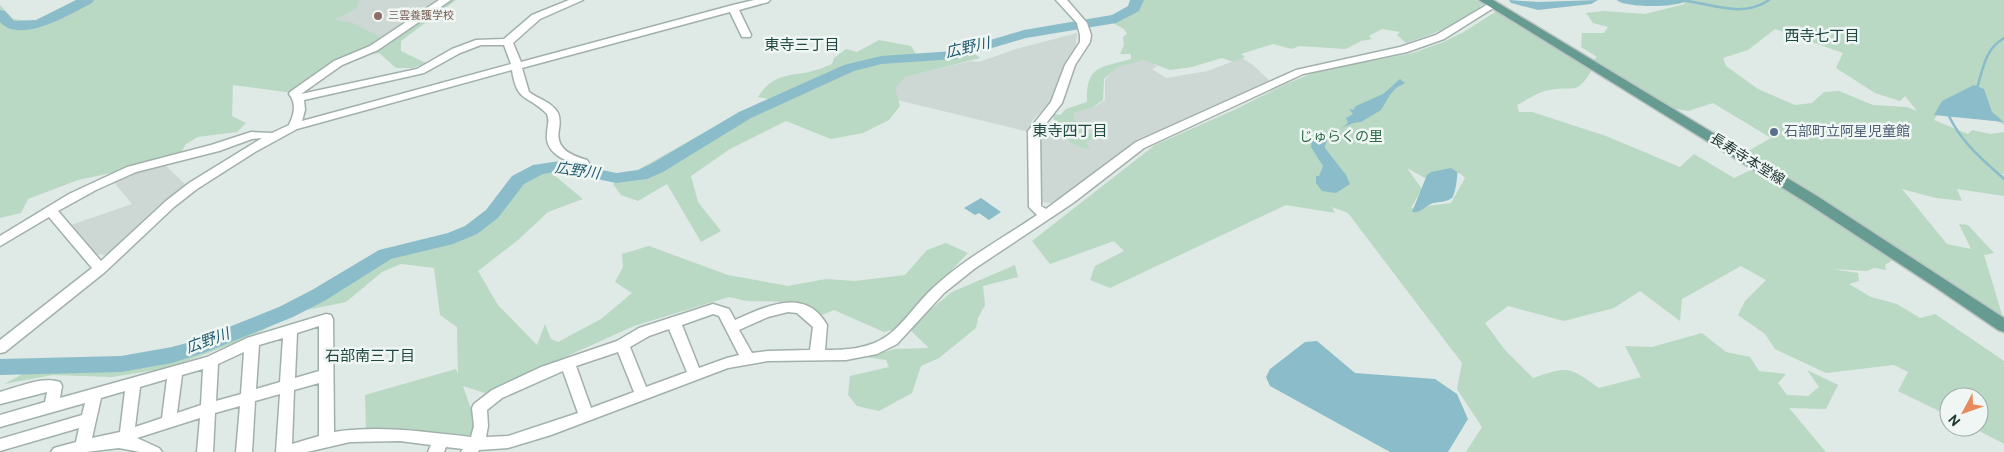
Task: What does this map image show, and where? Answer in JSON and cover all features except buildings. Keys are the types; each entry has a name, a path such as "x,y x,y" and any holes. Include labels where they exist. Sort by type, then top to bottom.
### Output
{"main road":[{"name":"長寿寺本堂線","path":"1489,2 1873,238 2004,326"}],"street":[{"path":"293,128 298,118 300,106 299,98 294,94 338,64 374,48 446,0"},
{"path":"299,98 420,71 456,51 480,42 507,42 536,17 578,0"},
{"path":"0,348 100,269 170,204 193,186 232,160 273,137 293,128 376,103 765,0"},
{"path":"1046,216 1035,207 1034,132 1038,122 1060,97 1071,63 1085,42 1084,31 1078,16 1061,0"},
{"path":"290,329 288,386 292,451 327,440 350,436 400,435 438,446 472,448 529,437 727,362 768,356 860,354 892,340 938,290 963,270 1046,216 1088,186 1127,154 1153,138 1300,72 1403,50 1440,37 1489,2"},
{"path":"733,8 746,35"},
{"path":"507,42 513,48 522,90 551,112 554,118 552,138 555,148 561,155 583,163 579,166"},
{"path":"0,242 50,210 117,177 152,164 218,148 253,134 263,133 273,137"},
{"path":"50,210 100,269"},
{"path":"732,327 780,308 796,306 820,325 817,355"},
{"path":"472,448 482,426 479,408 497,394 546,371 622,346 644,332 712,309 724,313 748,359"},
{"path":"0,421 211,361 252,342 326,319 327,440"},
{"path":"674,323 695,374"},
{"path":"244,452 252,342"},
{"path":"622,346 642,394"},
{"path":"205,452 211,361"},
{"path":"568,364 586,416"},
{"path":"168,421 175,371"},
{"path":"59,452 110,441 168,421 326,375"},
{"path":"127,435 133,384"},
{"path":"0,398 44,386 55,386 51,407"},
{"path":"82,447 94,395"},
{"path":"0,445 89,419"},
{"path":"110,441 129,441 146,450"}],"shaded area":[{"name":"三雲養護学校","path":"359,0 444,0 381,40 331,20"},
{"path":"1077,33 1076,45 1064,64 1053,98 1032,121 1029,132 893,99 894,90 903,77 971,61 979,62 1016,49"},
{"path":"1242,58 1253,65 1271,82 1159,132 1051,203 1040,202 1037,132 1048,124 1058,122 1091,138 1072,118 1072,112 1096,106 1105,100 1105,80 1117,67 1136,60 1149,60 1157,67 1152,69 1166,78 1207,71"},
{"path":"164,164 187,186 109,255 93,254 71,225 132,204 113,181 131,173"}],"green space":[{"path":"80,0 360,0 356,9 334,20 353,23 384,39 449,0 456,0 401,41 401,51 426,63 413,68 396,68 379,53 341,60 293,93 233,85 232,116 246,123 237,132 198,137 186,144 177,159 78,180 28,199 21,213 0,218 0,5 13,19 39,22"},
{"path":"1140,0 1476,0 1483,4 1457,23 1406,43 1397,35 1400,32 1382,29 1369,36 1372,39 1361,41 1346,49 1299,46 1292,49 1273,44 1241,54 1245,57 1234,62 1222,58 1192,67 1170,70 1143,60 1118,67 1104,79 1103,100 1093,107 1073,113 1074,119 1087,134 1095,133 1098,136 1085,142 1090,149 1079,147 1073,144 1061,132 1055,123 1053,114 1060,115 1066,109 1087,102 1089,81 1097,70 1131,59 1131,54 1120,54 1124,45 1123,37 1127,34 1124,29 1111,22 1132,11"},
{"path":"1682,0 2004,0 2004,125 1983,113 1942,108 1934,120 1968,134 1972,130 1991,134 2004,132 2004,174 2002,174 2004,176 2004,196 1957,189 1962,201 1936,198 1902,189 1947,244 1971,249 1959,224 1968,225 1994,253 1984,255 2004,321 1743,154 1771,138 1713,103 1688,111 1671,108 1591,62 1597,57 1581,47 1582,33 1604,33 1608,27 1593,23 1586,13 1604,11 1645,14 1685,4","holes":["1775,29 1843,53 1836,68 1875,93 1900,101 1905,96 1917,111 1907,107 1873,105 1839,91 1824,92 1812,103 1795,105 1758,89 1726,66 1723,58 1748,50"]},
{"name":"じゅらくの里","path":"1497,11 1592,70 1578,87 1550,90 1537,94 1517,105 1519,112 1532,112 1606,136 1680,167 1694,154 1734,178 1753,169 1894,259 1885,265 1886,270 1874,268 1867,271 1832,269 1858,273 1859,281 1849,284 1871,297 1897,304 1920,318 1935,314 2004,361 2004,444 1989,436 1989,387 1939,387 1939,411 1898,391 1908,372 1894,365 1826,373 1775,349 1765,334 1738,315 1745,301 1766,280 1741,266 1682,299 1680,321 1640,291 1614,308 1564,321 1508,306 1485,323 1505,350 1533,378 1554,371 1568,370 1581,375 1599,388 1641,377 1625,346 1652,347 1702,333 1726,352 1750,357 1759,371 1786,374 1778,383 1787,395 1808,396 1819,387 1807,370 1838,385 1826,409 1789,408 1826,452 1466,452 1482,427 1457,389 1462,363 1348,213 1332,207 1335,213 1286,205 1110,288 1090,280 1095,266 1124,251 1114,241 1050,264 1032,241 1155,145 1318,71 1413,53 1462,33","holes":["1407,168 1425,178 1460,173 1465,178 1451,203 1411,208 1422,189"]},
{"path":"879,40 911,46 916,54 948,54 968,49 980,58 905,77 895,88 900,106 889,120 863,133 831,139 786,121 730,149 691,176 698,202 721,231 701,242 667,184 638,201 621,195 613,184 728,119 774,100 758,97 774,80 827,66 832,64 834,58 846,49 857,52"},
{"path":"549,171 583,199 548,212 518,240 478,271 498,305 537,345 545,324 551,339 558,342 601,319 632,293 615,282 623,267 622,254 649,246 728,275 788,286 826,279 855,281 905,275 927,250 946,243 968,253 895,329 884,332 834,310 822,315 799,302 747,301 729,297 634,326 485,393 463,386 478,429 472,438 387,428 366,430 365,395 456,369 458,374 457,327 440,315 434,268 401,264 382,272 346,302 302,311 245,339 168,368 112,377 53,375 4,384 30,370 121,368 189,354 257,327 329,292 373,263 394,255 466,238 492,219 527,178"},
{"path":"1015,265 1018,277 983,286 985,305 978,318 976,328 939,358 921,366 912,393 879,411 857,406 848,395 850,376 889,367 886,360 866,357 895,349 929,348 908,328 952,292"}],"water":[{"path":"1400,79 1405,83 1396,88 1381,110 1361,122 1344,127 1329,138 1325,148 1346,175 1350,184 1336,193 1322,191 1316,183 1316,176 1319,176 1323,166 1311,147 1312,141 1341,128 1348,123 1346,118 1353,114 1349,109 1353,110 1356,106 1383,94"},
{"path":"1974,85 1984,89 1992,112 2004,122 1934,115 1942,101"},
{"path":"1451,168 1457,172 1457,181 1452,198 1433,203 1418,212 1412,212 1427,175 1431,172"},
{"path":"981,198 1001,212 989,220 979,213 975,215 964,208"},
{"path":"1317,341 1355,373 1435,379 1457,394 1468,419 1448,452 1390,452 1270,386 1266,377 1270,369 1305,342"}],"waterway":[{"path":"0,14 10,25 33,25 41,23 87,0"},
{"name":"広野川","path":"0,367 121,364 172,355 199,347 286,312 319,295 385,254 453,238 471,230 492,214 518,180 539,169 560,166 616,178 641,175 657,168 745,115 849,68 881,60 955,55 1024,34 1116,19 1134,8 1137,0"},
{"name":"広野川","path":"1516,0 1538,6 1591,0"},
{"name":"広野川","path":"1624,0 1653,2 1680,0"},
{"name":"広野川","path":"1680,0 1737,9 1759,6 1769,0"},
{"path":"1977,88 1989,54 2004,38"},
{"path":"1953,114 1949,116 1966,142 2004,179"}],"place":[{"name":"三雲養護学校","path":"378,16"},
{"name":"石部町立阿星児童館","path":"1774,132"}],"district":[{"name":"西寺七丁目","path":"1822,37"},
{"name":"東寺三丁目","path":"802,46"},
{"name":"東寺四丁目","path":"1070,132"},
{"name":"石部南三丁目","path":"370,357"}]}
